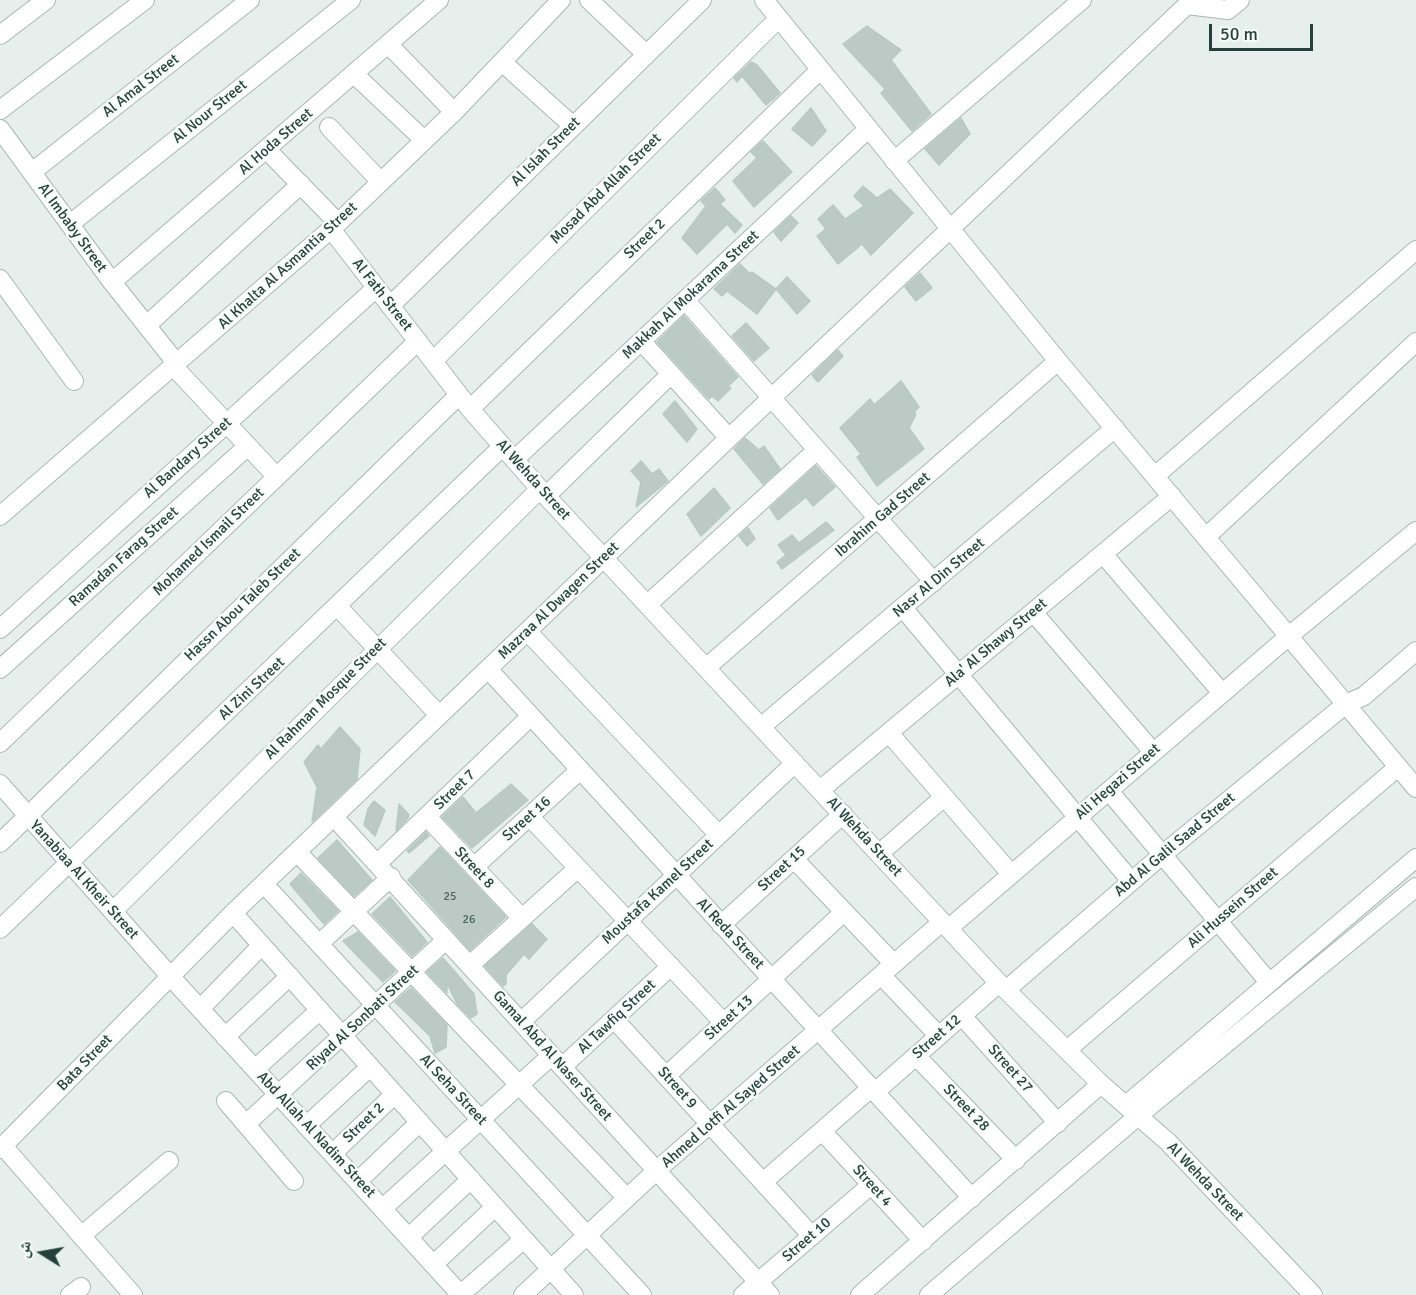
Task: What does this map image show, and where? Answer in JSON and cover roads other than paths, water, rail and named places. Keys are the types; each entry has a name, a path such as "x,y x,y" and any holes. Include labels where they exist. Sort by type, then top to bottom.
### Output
{"street":[{"path":"0,35 46,0"},
{"path":"0,110 145,0"},
{"name":"Al Amal Street","path":"32,172 250,0"},
{"name":"Al Nour Street","path":"70,224 351,0"},
{"name":"Al Hoda Street","path":"112,282 439,0"},
{"name":"Al Khalta Al Asmantia Street","path":"0,516 334,226 454,112 561,0"},
{"path":"589,0 646,54"},
{"name":"Al Islah Street","path":"390,306 702,0"},
{"path":"764,0 1058,361 1416,788"},
{"path":"894,161 1082,0"},
{"name":"Mazraa Al Dwagen Street","path":"170,976 604,557 1187,5 1228,10 1240,0"},
{"name":"Mosad Abd Allah Street","path":"433,361 779,18"},
{"path":"388,44 454,112"},
{"path":"502,62 573,126"},
{"name":"Street 2","path":"464,402 820,70"},
{"path":"354,74 424,140"},
{"path":"329,127 381,182"},
{"name":"Al Imbaby Street","path":"0,129 176,365 276,476"},
{"name":"Makkah Al Mokarama Street","path":"514,460 868,129"},
{"name":"Al Fath Street","path":"267,150 301,184 334,226 376,288 433,361"},
{"path":"147,326 301,184"},
{"path":"1155,476 1416,250"},
{"path":"0,279 74,381"},
{"name":"Al Bandary Street","path":"0,629 376,288"},
{"path":"686,301 934,582"},
{"name":"Mohamed Ismail Street","path":"0,743 417,341"},
{"path":"642,342 729,438"},
{"path":"1206,537 1416,342"},
{"name":"Al Wehda Street","path":"433,361 502,447 945,925 1101,1084 1184,1158 1313,1295"},
{"name":"Ibrahim Gad Street","path":"707,667 1058,361"},
{"name":"Al Rahman Mosque Street","path":"113,911 377,649 671,374"},
{"name":"Hassn Abou Taleb Street","path":"0,843 464,402"},
{"name":"Nasr Al Din Street","path":"762,726 1115,428"},
{"name":"Ramadan Farag Street","path":"0,669 248,446"},
{"name":"Al Zini Street","path":"0,929 338,607 502,447"},
{"path":"648,604 818,450"},
{"name":"Ala' Al Shawy Street","path":"820,790 1172,496"},
{"name":"Ali Hegazi Street","path":"945,925 1011,874 1288,636 1416,531"},
{"path":"1103,554 1222,693"},
{"path":"338,607 439,715"},
{"path":"903,608 1131,881"},
{"path":"1033,612 1153,752"},
{"path":"528,632 719,835"},
{"name":"Abd Al Galil Saad Street","path":"1003,986 1346,704 1364,696 1416,651"},
{"name":"Al Reda Street","path":"489,669 972,1198"},
{"name":"Street 7","path":"378,863 531,716"},
{"path":"888,733 1011,874"},
{"name":"Moustafa Kamel Street","path":"521,1022 795,763"},
{"name":"Ali Hussein Street","path":"1067,1050 1398,767"},
{"name":"Street 16","path":"474,867 580,770"},
{"name":"Yanabiaa Al Kheir Street","path":"0,784 170,976"},
{"path":"1108,791 1268,981"},
{"path":"880,854 944,797"},
{"name":"Street 15","path":"721,925 843,814"},
{"path":"529,816 724,1023"},
{"name":"Gamal Abd Al Naser Street","path":"334,817 764,1288"},
{"name":"Street 8","path":"427,817 522,918"},
{"path":"297,852 627,1198"},
{"path":"929,1295 1132,1110 1268,981 1416,858"},
{"path":"794,859 844,912 939,1036"},
{"path":"470,965 578,868"},
{"path":"319,944 391,877"},
{"name":"Al Seha Street","path":"264,884 642,1295"},
{"path":"1132,1110 1416,886"},
{"name":"Street 13","path":"666,1076 844,912"},
{"path":"233,913 574,1295"},
{"name":"Ahmed Lotfi Al Sayed Street","path":"523,1295 657,1170 888,970 945,925"},
{"name":"Riyad Al Sonbati Street","path":"246,1124 446,940"},
{"path":"200,1010 262,945"},
{"name":"Al Tawfiq Street","path":"383,1208 519,1085 557,1061 614,1019 671,966"},
{"name":"Abd Allah Al Nadim Street","path":"170,976 434,1264 456,1293"},
{"name":"Bata Street","path":"2,1148 170,976"},
{"path":"225,1037 290,976"},
{"name":"Street 12","path":"763,1182 962,1016 1003,986"},
{"path":"255,1069 320,1010"},
{"name":"Street 27","path":"962,1016 1058,1123"},
{"name":"Street 9","path":"614,1019 812,1236"},
{"name":"Street 28","path":"916,1056 1016,1160"},
{"path":"306,1126 370,1067"},
{"path":"860,1295 1101,1084"},
{"name":"Street 2","path":"333,1153 394,1094"},
{"path":"226,1101 294,1181"},
{"path":"358,1181 420,1122"},
{"name":"Street 4","path":"822,1131 923,1241"},
{"path":"2,1148 133,1295"},
{"path":"81,1236 169,1161"},
{"path":"409,1238 471,1179"},
{"name":"Street 10","path":"743,1295 764,1288 812,1236 871,1185"},
{"path":"434,1264 495,1207"},
{"path":"456,1293 524,1239"}]}
